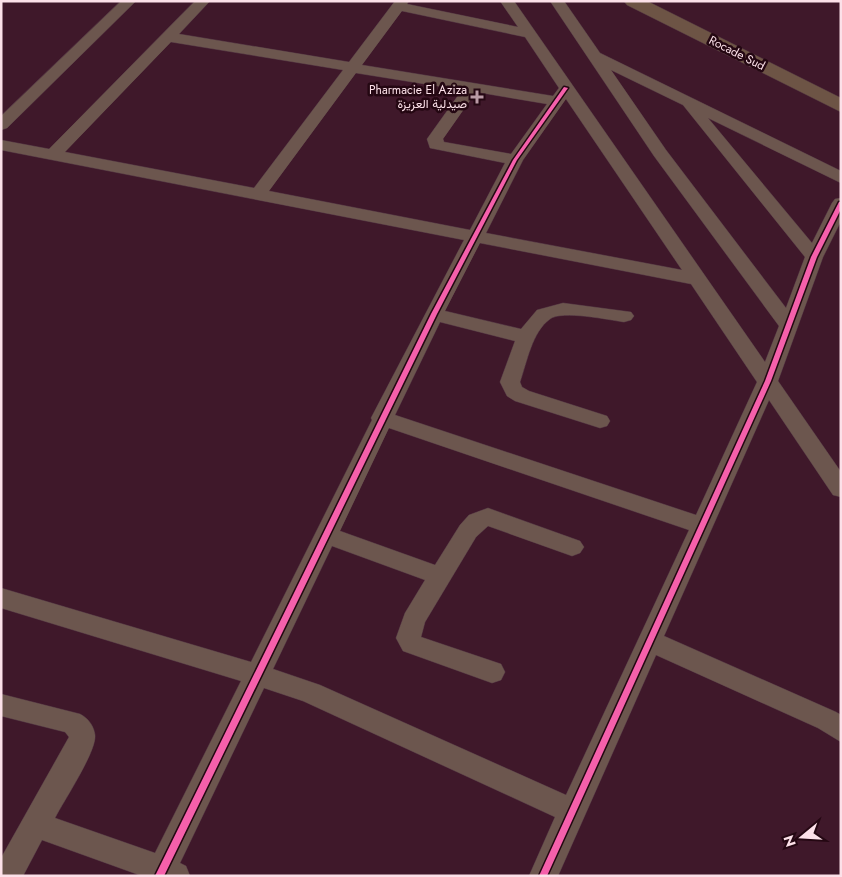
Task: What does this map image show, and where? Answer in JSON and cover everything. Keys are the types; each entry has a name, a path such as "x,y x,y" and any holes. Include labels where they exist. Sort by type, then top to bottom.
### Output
{"main road":[{"name":"Rocade Sud","path":"633,1 841,106"}],"street":[{"path":"1,125 129,1"},
{"path":"52,155 203,1"},
{"path":"506,1 529,34 561,94 697,279 841,489"},
{"path":"556,1 660,153 789,326"},
{"path":"259,193 401,4 529,34"},
{"path":"169,37 472,87 561,94"},
{"path":"595,56 841,178"},
{"path":"472,87 435,139 436,144 459,151 515,160"},
{"path":"36,825 166,873 381,418 515,160 561,94"},
{"path":"686,101 814,257"},
{"path":"1,145 476,234 697,279"},
{"path":"543,876 768,381 814,257 841,203"},
{"path":"600,421 527,398 514,391 510,382 526,337 540,316 550,311 563,309 624,316"},
{"path":"434,314 526,337"},
{"path":"381,418 703,526"},
{"path":"492,672 420,648 409,640 414,620 470,527 477,521 485,518 572,547"},
{"path":"326,535 440,576"},
{"path":"1,598 259,675 320,697 571,811"},
{"path":"650,641 827,720 841,730"},
{"path":"3,706 64,720 77,725 82,730 81,743 7,876"}],"cycle path":[{"path":"159,876 434,314 515,160 566,88"},
{"path":"543,876 768,381 814,257 841,203"}],"place":[{"name":"Pharmacie El Aziza صيدلية العزيزة","path":"477,97"}]}
